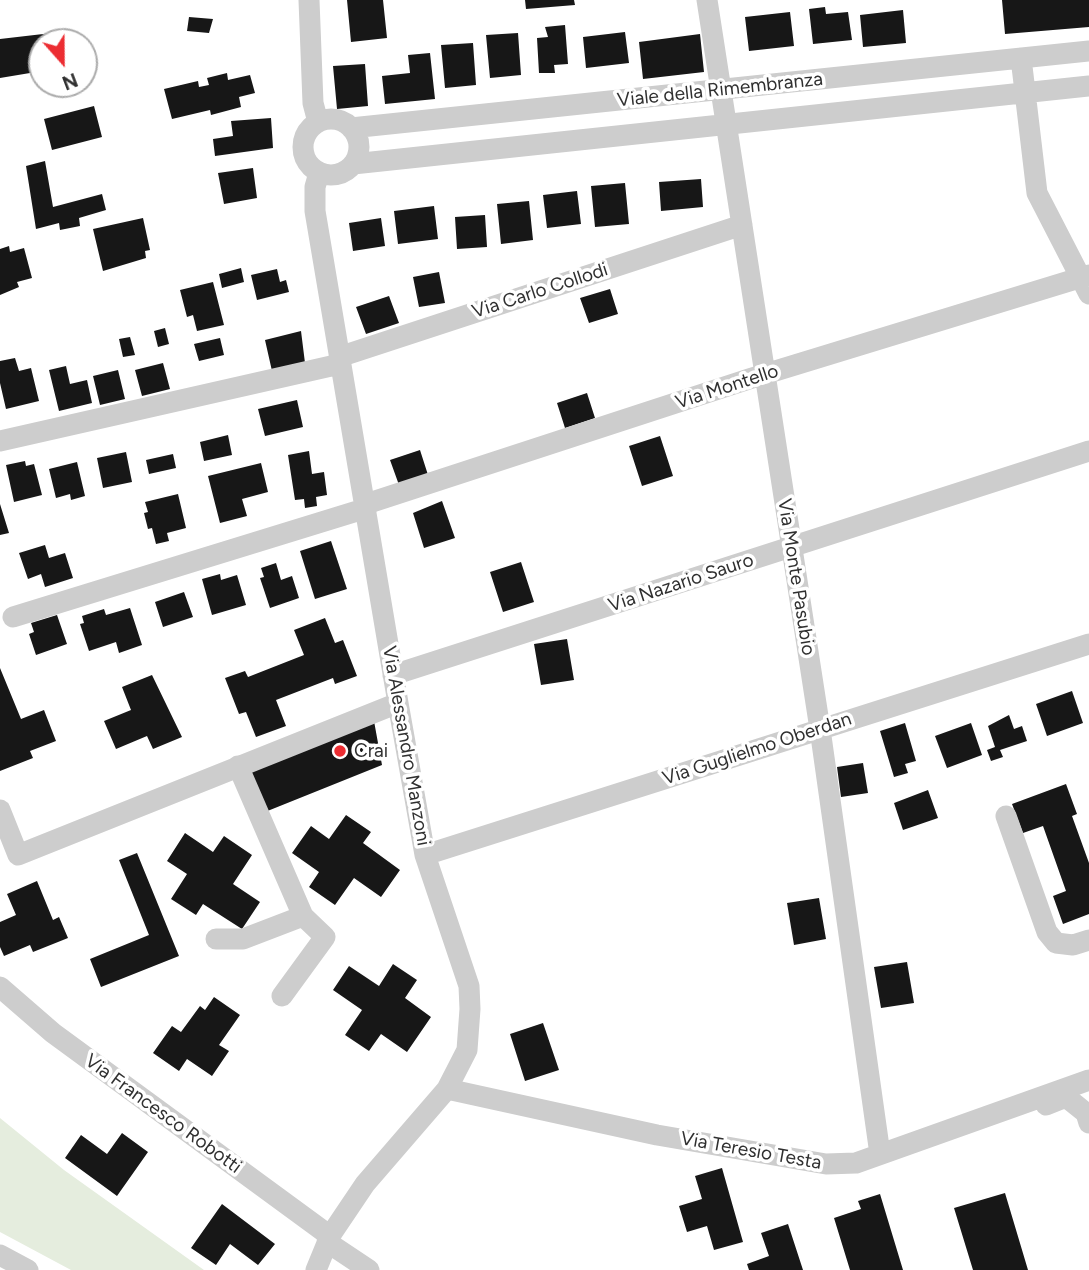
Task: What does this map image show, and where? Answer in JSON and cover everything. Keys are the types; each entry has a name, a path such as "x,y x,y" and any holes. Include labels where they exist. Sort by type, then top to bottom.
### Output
{"street":[{"path":"309,0 313,103 318,122"},
{"name":"Via Monte Pasubio","path":"707,0 724,124 820,729 880,1154"},
{"name":"Viale della Rimembranza","path":"351,128 1089,51"},
{"path":"1021,58 1037,193 1086,282"},
{"name":"Viale della Rimembranza","path":"353,164 1089,86"},
{"path":"339,120 351,128 359,149 353,164 338,174 319,173 307,163 302,148 306,133 318,122 339,120"},
{"name":"Via Alessandro Manzoni","path":"316,1270 328,1239 365,1184 446,1090 467,1050 469,986 425,855 315,211 315,187 319,173"},
{"name":"Via Carlo Collodi","path":"0,441 340,361 742,225"},
{"name":"Via Montello","path":"13,617 366,506 765,374 1086,282"},
{"name":"Via Nazario Sauro","path":"393,675 1089,451"},
{"name":"Via Guglielmo Oberdan","path":"425,855 1089,644"},
{"path":"0,810 9,858 398,703"},
{"path":"238,766 303,916 325,937 282,996"},
{"path":"1006,816 1046,932 1056,943 1073,945 1089,940"},
{"path":"216,939 243,939 303,916"},
{"name":"Via Francesco Robotti","path":"0,987 53,1033 369,1270"},
{"name":"Via Teresio Testa","path":"446,1090 767,1155 826,1164 856,1163 1089,1080"},
{"path":"1001,1121 1066,1097 1086,1113 1089,1123"},
{"path":"0,1255 28,1270"}],"green space":[{"path":"0,1118 64,1170 204,1270 71,1270 0,1232"}],"building":[{"path":"347,0 383,0 387,38 351,42"},
{"path":"525,0 574,0 575,5 526,9"},
{"path":"1002,0 1089,0 1089,27 1005,34"},
{"path":"825,7 826,14 848,12 852,40 813,44 809,9"},
{"path":"903,10 906,43 863,47 860,15"},
{"path":"790,12 794,46 749,51 745,17"},
{"path":"189,17 213,19 209,33 187,31"},
{"path":"565,25 568,64 554,65 555,73 539,73 537,38 548,37 545,27"},
{"path":"625,32 629,63 586,68 583,37"},
{"path":"518,33 521,75 490,78 486,35"},
{"path":"700,34 704,72 643,79 639,42"},
{"path":"28,36 28,73 0,78 0,39"},
{"path":"473,43 476,85 445,88 441,45"},
{"path":"430,53 435,99 385,104 382,76 410,73 408,55"},
{"path":"365,64 368,106 337,109 333,66"},
{"path":"227,73 228,80 250,75 255,93 239,97 241,107 211,115 210,110 172,119 164,89 198,81 199,87 209,85 207,78"},
{"path":"94,106 102,137 52,150 44,119"},
{"path":"271,118 273,148 215,156 213,139 233,136 231,121"},
{"path":"45,161 53,207 102,194 106,210 79,218 80,226 60,230 59,223 36,229 26,166"},
{"path":"253,168 257,198 224,204 218,173"},
{"path":"701,179 703,207 661,211 659,182"},
{"path":"625,183 629,224 595,227 591,186"},
{"path":"577,191 581,224 547,228 543,195"},
{"path":"529,201 533,240 501,244 497,204"},
{"path":"434,206 438,239 398,244 394,211"},
{"path":"485,215 487,247 457,249 455,217"},
{"path":"143,218 150,250 145,251 146,258 103,271 93,229"},
{"path":"381,218 385,246 353,251 349,223"},
{"path":"9,246 10,252 24,248 32,278 17,282 19,287 0,295 0,249"},
{"path":"241,268 244,282 222,288 219,274"},
{"path":"277,269 280,282 286,280 289,292 257,300 251,275"},
{"path":"439,272 445,303 419,307 413,277"},
{"path":"213,282 224,325 197,331 193,315 187,317 180,290"},
{"path":"610,289 618,314 589,323 580,298"},
{"path":"389,296 399,323 366,334 356,307"},
{"path":"165,328 169,344 158,347 154,331"},
{"path":"301,331 305,363 272,371 265,340"},
{"path":"130,337 135,355 123,357 119,339"},
{"path":"220,338 224,355 199,361 194,344"},
{"path":"15,358 19,371 31,368 39,401 6,409 0,383 0,361"},
{"path":"163,363 170,389 142,396 135,370"},
{"path":"66,366 70,384 87,380 92,403 59,411 49,370"},
{"path":"118,370 125,399 100,405 93,376"},
{"path":"587,393 595,418 565,428 557,403"},
{"path":"297,400 303,427 265,436 258,409"},
{"path":"228,435 232,455 204,461 200,442"},
{"path":"660,436 673,476 642,486 629,446"},
{"path":"420,450 428,475 399,485 390,460"},
{"path":"309,451 312,474 324,472 327,495 316,497 317,506 305,508 304,499 295,500 288,455"},
{"path":"126,452 132,482 103,488 97,458"},
{"path":"173,454 176,468 149,474 146,460"},
{"path":"25,461 26,466 34,464 42,495 14,502 6,465"},
{"path":"77,462 85,496 71,500 70,494 56,498 49,469"},
{"path":"261,463 268,492 242,499 247,516 220,523 208,476"},
{"path":"178,494 186,528 167,533 169,541 156,544 152,528 148,529 144,513 148,512 145,502"},
{"path":"442,501 455,538 424,548 413,513"},
{"path":"0,504 9,533 0,535"},
{"path":"331,541 347,589 315,599 300,551"},
{"path":"45,545 49,558 65,553 73,578 45,587 41,574 28,579 19,553"},
{"path":"521,562 534,602 503,612 490,572"},
{"path":"276,563 281,580 292,576 299,598 270,608 260,578 264,577 261,568"},
{"path":"220,574 221,580 237,575 246,605 212,615 202,579"},
{"path":"184,592 193,617 163,627 155,602"},
{"path":"130,608 142,645 119,653 116,642 89,651 80,624 84,623 82,616 104,609 106,615"},
{"path":"57,615 67,644 36,655 29,634 34,632 31,623"},
{"path":"325,618 335,643 343,640 357,676 335,684 333,678 276,700 286,726 256,737 246,712 239,714 225,678 245,671 248,677 304,655 294,630"},
{"path":"567,639 574,680 541,685 534,644"},
{"path":"0,668 21,719 44,710 56,741 30,751 33,758 0,771"},
{"path":"152,675 182,737 153,749 147,736 116,749 104,721 131,710 122,687"},
{"path":"1072,691 1083,723 1047,736 1036,704"},
{"path":"1009,715 1014,729 1022,726 1027,741 1000,750 1003,757 991,761 987,750 995,747 988,726"},
{"path":"374,721 382,765 265,812 248,771"},
{"path":"905,723 916,761 905,764 908,773 894,777 880,731"},
{"path":"971,723 982,755 947,768 935,736"},
{"path":"863,763 868,793 841,797 837,767"},
{"path":"1066,784 1077,814 1072,816 1089,863 1089,914 1063,924 1053,896 1066,891 1043,826 1023,833 1012,804"},
{"path":"928,790 938,818 903,830 894,803"},
{"path":"346,815 371,832 363,843 400,870 381,897 354,878 335,905 309,887 319,872 292,853 311,826 329,839"},
{"path":"185,833 213,852 224,836 252,855 233,884 260,902 242,929 203,904 196,915 171,899 187,874 167,861"},
{"path":"137,853 179,956 101,987 90,959 149,935 119,860"},
{"path":"37,881 53,920 59,917 68,938 33,952 30,945 4,956 0,947 0,922 16,915 7,894"},
{"path":"819,898 826,939 794,945 787,903"},
{"path":"907,962 914,1003 881,1008 874,967"},
{"path":"393,964 417,980 405,998 431,1017 407,1052 381,1034 369,1051 345,1035 362,1010 333,990 349,966 379,986"},
{"path":"214,997 240,1015 219,1045 229,1051 212,1076 187,1059 179,1071 153,1053 172,1026 181,1032 200,1006 205,1010"},
{"path":"543,1023 559,1070 525,1081 510,1034"},
{"path":"122,1133 148,1152 117,1196 65,1158 81,1135 107,1154"},
{"path":"722,1168 743,1242 714,1250 707,1226 687,1232 679,1206 702,1199 695,1176"},
{"path":"1005,1193 1028,1270 973,1270 954,1208"},
{"path":"880,1194 903,1270 850,1270 834,1218 861,1209 858,1201"},
{"path":"222,1204 275,1244 258,1265 230,1244 216,1265 191,1248"},
{"path":"788,1224 803,1270 749,1270 747,1264 769,1256 761,1233"}],"place":[{"name":"Crai","path":"340,751"}]}
